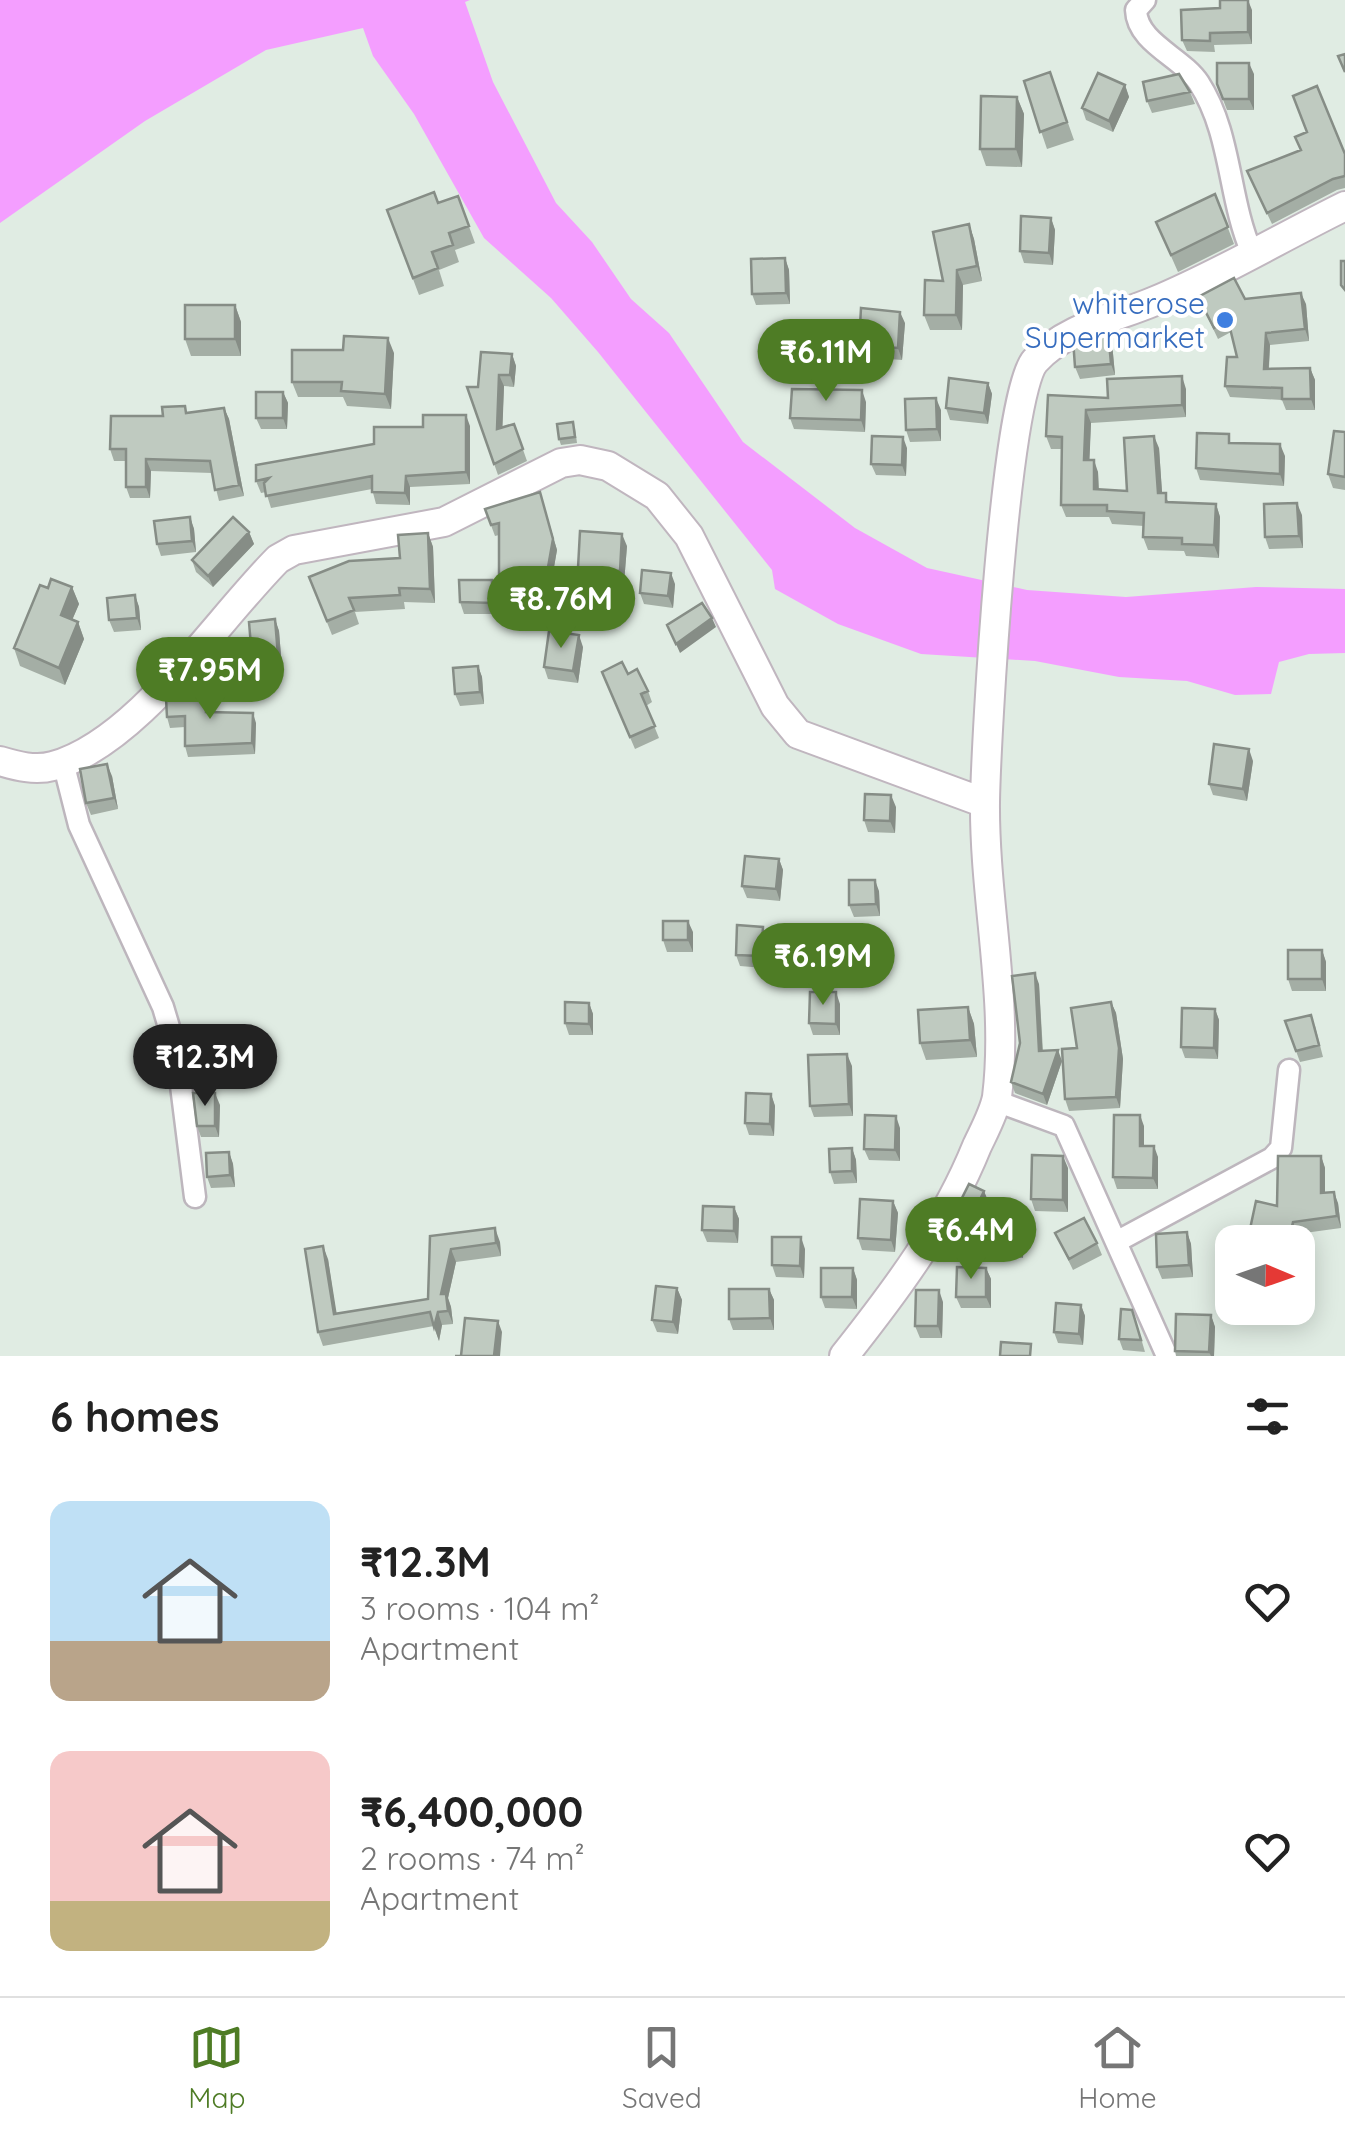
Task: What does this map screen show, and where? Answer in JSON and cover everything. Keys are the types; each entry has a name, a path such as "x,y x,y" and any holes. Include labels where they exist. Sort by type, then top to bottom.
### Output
{"main road":[{"path":"844,1356 912,1270 961,1185 996,1101 999,1045 985,803 1008,472 1022,388 1031,365 1048,347 1345,206"},
{"path":"0,760 38,768 62,762 105,740 138,716 278,558 294,550 444,522 561,464 580,460 608,466 644,486 689,536 775,706 798,734 985,803"}],"street":[{"path":"1145,0 1136,10 1136,20 1146,36 1187,66 1208,100 1252,253"},
{"path":"62,762 80,825 163,1007 177,1054 195,1197"},
{"path":"1116,1242 1272,1158 1281,1148 1289,1070"},
{"path":"996,1101 1064,1126 1167,1356"}],"shaded area":[{"path":"0,0 470,0 465,2 493,82 556,203 592,242 631,299 669,333 743,442 855,528 927,568 1027,590 1126,597 1256,587 1345,589 1345,653 1309,654 1279,662 1271,694 1235,695 1187,681 1119,677 1035,661 921,654 838,624 775,589 772,570 598,352 551,298 484,238 414,114 373,56 363,28 266,50 145,121 0,223"}],"building":[{"path":"1220,0 1248,0 1248,32 1210,33 1210,41 1182,40 1181,10 1220,8"},
{"path":"1345,54 1345,72 1338,56"},
{"path":"1217,63 1249,63 1249,99 1223,99 1217,84"},
{"path":"1050,72 1067,122 1040,132 1024,81"},
{"path":"1098,73 1125,85 1109,121 1082,108"},
{"path":"1179,74 1190,92 1147,101 1143,82"},
{"path":"1317,86 1345,154 1345,176 1267,213 1247,171 1301,150 1295,137 1307,132 1293,96"},
{"path":"981,96 1017,97 1016,149 980,149"},
{"path":"434,192 438,203 458,196 469,226 449,233 453,245 432,252 438,268 413,278 387,210"},
{"path":"1215,194 1228,227 1171,255 1156,222"},
{"path":"1021,216 1051,218 1049,253 1020,251"},
{"path":"969,224 977,266 957,270 956,315 924,315 925,280 943,281 933,232"},
{"path":"785,258 786,293 752,294 751,259"},
{"path":"1341,261 1345,261 1345,290 1341,285"},
{"path":"1234,278 1245,299 1301,293 1305,329 1266,333 1264,369 1310,368 1311,399 1282,399 1282,388 1225,386 1227,357 1237,357 1228,320 1214,328 1198,297"},
{"path":"185,305 235,305 235,339 185,339"},
{"path":"861,308 900,312 898,348 859,345"},
{"path":"790,331 824,331 823,361 790,360"},
{"path":"1108,331 1111,364 1075,367 1073,339"},
{"path":"344,336 388,338 385,394 341,391 342,382 292,382 292,350 343,350"},
{"path":"481,352 512,354 510,375 499,375 497,429 514,424 523,449 494,464 467,387 478,387"},
{"path":"1182,376 1182,405 1086,410 1084,460 1094,460 1094,489 1127,491 1124,438 1154,436 1158,493 1166,493 1166,502 1216,504 1214,545 1182,544 1182,538 1143,537 1144,513 1107,511 1107,505 1061,505 1062,437 1046,436 1048,395 1108,398 1107,379"},
{"path":"949,378 988,383 984,413 946,408"},
{"path":"792,389 862,390 861,420 790,418"},
{"path":"256,392 283,392 283,418 256,418"},
{"path":"936,398 937,429 906,430 905,399"},
{"path":"185,406 186,413 224,408 239,485 215,490 210,461 146,459 146,487 126,487 126,449 110,449 111,416 163,416 162,407"},
{"path":"423,415 466,415 466,472 406,476 405,493 372,492 372,476 266,496 264,483 269,478 256,481 256,465 374,444 374,427 423,427"},
{"path":"573,422 575,437 559,439 557,424"},
{"path":"1334,431 1345,432 1345,477 1328,474"},
{"path":"1197,433 1229,434 1229,443 1280,444 1280,474 1196,468"},
{"path":"872,436 903,437 902,465 871,464"},
{"path":"540,492 553,539 544,590 522,587 523,582 499,582 499,523 491,525 485,509"},
{"path":"1297,503 1299,536 1265,537 1264,504"},
{"path":"190,517 192,541 157,544 154,521"},
{"path":"233,517 249,532 208,576 192,560"},
{"path":"580,531 622,534 620,571 578,568"},
{"path":"428,533 430,589 399,588 400,595 349,598 354,610 327,621 309,577 349,561 400,558 398,535"},
{"path":"642,570 671,573 668,596 640,593"},
{"path":"51,579 72,587 61,615 78,622 59,668 14,648 40,585 48,588"},
{"path":"459,580 492,580 492,603 460,602"},
{"path":"135,595 137,618 109,620 107,598"},
{"path":"702,603 712,618 676,644 667,625"},
{"path":"275,619 278,656 252,658 249,622"},
{"path":"549,631 579,635 573,671 544,667"},
{"path":"622,662 628,674 637,669 648,691 641,694 655,726 630,737 602,672"},
{"path":"478,666 480,692 455,694 453,668"},
{"path":"206,693 206,712 253,713 252,743 185,746 185,716 167,717 166,698"},
{"path":"1214,744 1249,749 1243,789 1209,784"},
{"path":"107,764 114,798 86,803 80,769"},
{"path":"865,794 891,795 890,821 864,820"},
{"path":"745,856 779,859 776,889 742,886"},
{"path":"849,880 875,880 876,904 849,905"},
{"path":"663,921 688,921 688,940 663,940"},
{"path":"737,925 763,927 761,956 736,955"},
{"path":"1288,950 1322,950 1322,979 1288,979"},
{"path":"1035,973 1039,1051 1058,1050 1043,1094 1011,1082 1020,1043 1012,976"},
{"path":"810,992 836,992 836,1024 809,1023"},
{"path":"565,1002 589,1003 589,1024 565,1023"},
{"path":"1111,1002 1119,1048 1116,1097 1065,1099 1062,1049 1077,1048 1071,1008"},
{"path":"968,1007 970,1040 920,1043 918,1010"},
{"path":"1182,1008 1215,1009 1214,1048 1181,1047"},
{"path":"1311,1015 1319,1045 1296,1051 1285,1021"},
{"path":"847,1054 849,1104 810,1106 808,1055"},
{"path":"193,1093 215,1093 215,1126 197,1126"},
{"path":"746,1093 771,1094 770,1124 745,1123"},
{"path":"865,1115 896,1116 895,1150 864,1149"},
{"path":"1114,1115 1140,1115 1140,1146 1154,1146 1153,1178 1113,1177"},
{"path":"852,1148 852,1171 830,1172 829,1149"},
{"path":"229,1152 230,1175 207,1177 206,1153"},
{"path":"1032,1155 1063,1156 1063,1200 1031,1199"},
{"path":"1278,1156 1321,1156 1321,1193 1334,1192 1337,1216 1292,1225 1251,1225 1256,1201 1277,1206"},
{"path":"969,1184 984,1191 978,1204 1020,1205 1018,1247 991,1246 991,1225 957,1208"},
{"path":"860,1199 893,1201 891,1240 858,1238"},
{"path":"703,1206 734,1207 734,1231 702,1230"},
{"path":"1084,1218 1097,1243 1069,1259 1055,1233"},
{"path":"495,1228 496,1243 451,1249 441,1294 446,1294 448,1311 438,1312 434,1327 430,1312 318,1332 305,1249 323,1246 334,1314 428,1299 430,1236"},
{"path":"1187,1232 1189,1265 1157,1267 1156,1234"},
{"path":"772,1237 801,1237 800,1266 772,1265"},
{"path":"957,1267 986,1268 986,1297 956,1297"},
{"path":"821,1268 853,1268 852,1297 821,1297"},
{"path":"656,1286 677,1288 673,1322 652,1320"},
{"path":"729,1289 769,1289 770,1318 729,1319"},
{"path":"916,1290 939,1290 938,1326 915,1326"},
{"path":"1056,1303 1081,1305 1079,1334 1054,1332"},
{"path":"1121,1309 1132,1310 1141,1340 1119,1339"},
{"path":"1176,1314 1211,1315 1209,1352 1175,1351"},
{"path":"465,1318 498,1321 494,1356 461,1356"},
{"path":"1001,1342 1031,1344 1030,1356 1000,1356"}],"place":[{"name":"whiterose Supermarket","path":"1225,320"}]}
